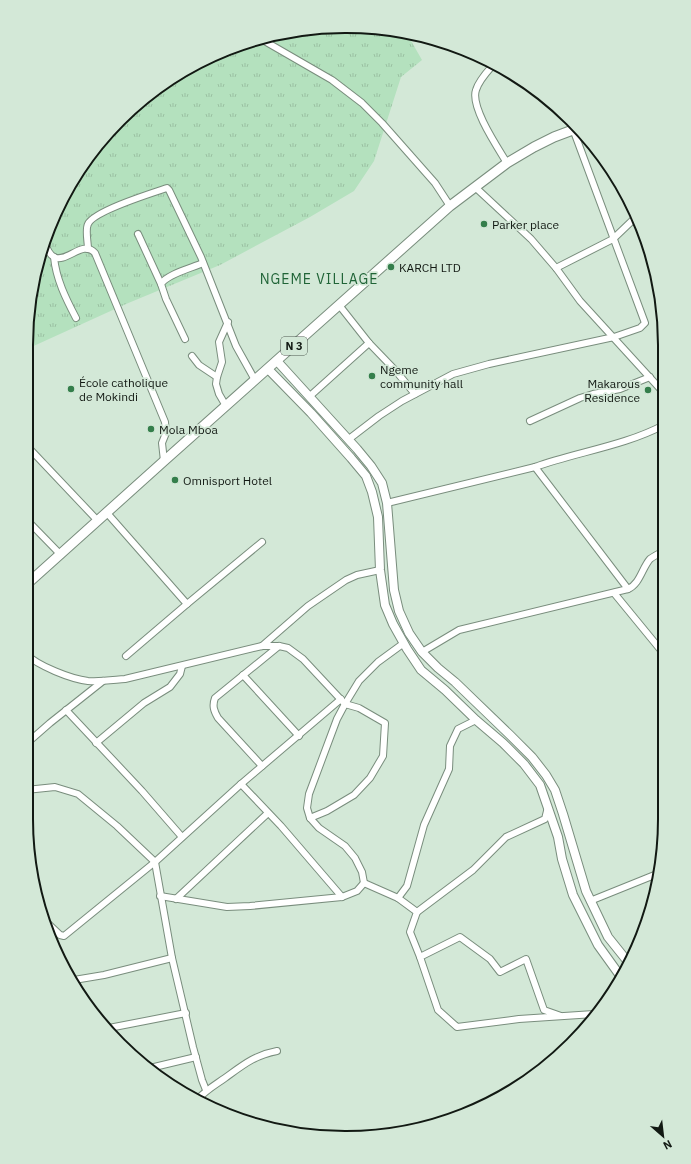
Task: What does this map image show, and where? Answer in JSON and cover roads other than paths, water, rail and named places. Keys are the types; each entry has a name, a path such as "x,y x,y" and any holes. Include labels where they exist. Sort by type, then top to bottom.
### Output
{"highway":[{"name":"N 3","path":"33,580 164,460 450,206 507,163 534,147 572,131"}],"main road":[{"path":"277,361 349,439 371,466 382,483 387,503 394,590 399,611 409,633 422,652 532,757 546,775 555,790 590,901 608,937 625,958"},
{"path":"268,369 316,419 366,476 372,492 378,517 380,570 385,605 404,644 422,670 503,743 524,764 540,785 558,838 562,859 573,895 598,945 617,973"}],"street":[{"path":"269,43 332,80 362,103 430,177 450,206"},
{"path":"490,69 475,91 475,102 478,112 507,163"},
{"path":"349,439 379,416 402,401 453,374 489,364 614,336 640,328 645,323 613,239 579,138"},
{"path":"475,187 531,239 556,268 580,301 614,336 658,386"},
{"path":"88,249 88,224 93,218 109,209 167,188 179,210 203,263 228,322 236,346 255,380"},
{"path":"556,268 613,239 632,221"},
{"path":"138,234 161,284 166,299 185,338"},
{"path":"48,250 54,257 60,258 80,250 88,249 95,253 165,422 166,433 162,443 164,460"},
{"path":"54,257 55,268 65,297 76,318"},
{"path":"161,284 164,280 203,263"},
{"path":"339,305 369,343 395,370 415,394"},
{"path":"226,406 216,384 222,362 219,342 228,322"},
{"path":"310,396 369,343"},
{"path":"192,356 200,365 217,377"},
{"path":"530,421 580,398 620,389 650,377"},
{"path":"387,503 535,467 557,459 616,444 658,427"},
{"path":"33,453 98,521"},
{"path":"535,467 628,589"},
{"path":"107,513 187,604"},
{"path":"33,525 61,555"},
{"path":"126,656 262,542"},
{"path":"422,652 459,630 632,588 651,559 658,555"},
{"path":"262,646 308,606 346,580 357,575 380,570"},
{"path":"614,593 658,647"},
{"path":"54,930 60,936 64,936 154,862 262,766 343,701 359,681 378,662 404,644"},
{"path":"33,661 45,667 86,681 103,681 125,679 262,646 279,646 288,648 303,659 343,701 385,722 383,756 370,778 354,795 327,811 310,818"},
{"path":"262,766 218,718 214,711 213,704 215,698 279,646"},
{"path":"96,743 144,704 170,687 180,674 182,666"},
{"path":"243,675 298,736"},
{"path":"33,738 103,681"},
{"path":"343,701 309,794 307,808 310,818 319,828 345,846 355,858 362,872 364,883"},
{"path":"66,710 142,791 182,837"},
{"path":"398,898 407,886 424,825 449,769 450,746 458,729 476,720"},
{"path":"241,784 342,896"},
{"path":"33,789 55,787 69,790 78,794 117,826 154,862 172,958 196,1056 206,1090"},
{"path":"548,806 545,819 506,837 473,870 417,912 410,932 438,1010 457,1027 488,1022 589,1014"},
{"path":"176,899 268,813"},
{"path":"590,901 652,876"},
{"path":"364,883 398,898 417,912"},
{"path":"160,896 227,907 342,896 357,891 364,883"},
{"path":"420,957 460,937 490,960 500,972 526,958 544,1010 561,1016"},
{"path":"78,979 104,975 172,958"},
{"path":"113,1027 186,1013"},
{"path":"201,1096 206,1090 249,1061 263,1054 277,1051"},
{"path":"156,1067 196,1056"}],"place":[{"name":"Parker place","path":"484,224"},
{"name":"KARCH LTD","path":"391,267"},
{"name":"Ngeme community hall","path":"372,376"},
{"name":"École catholique de Mokindi","path":"71,389"},
{"name":"Makarous Residence","path":"648,390"},
{"name":"Mola Mboa","path":"151,429"},
{"name":"Omnisport Hotel","path":"175,480"}],"district":[{"name":"NGEME VILLAGE","path":"319,279"}]}
